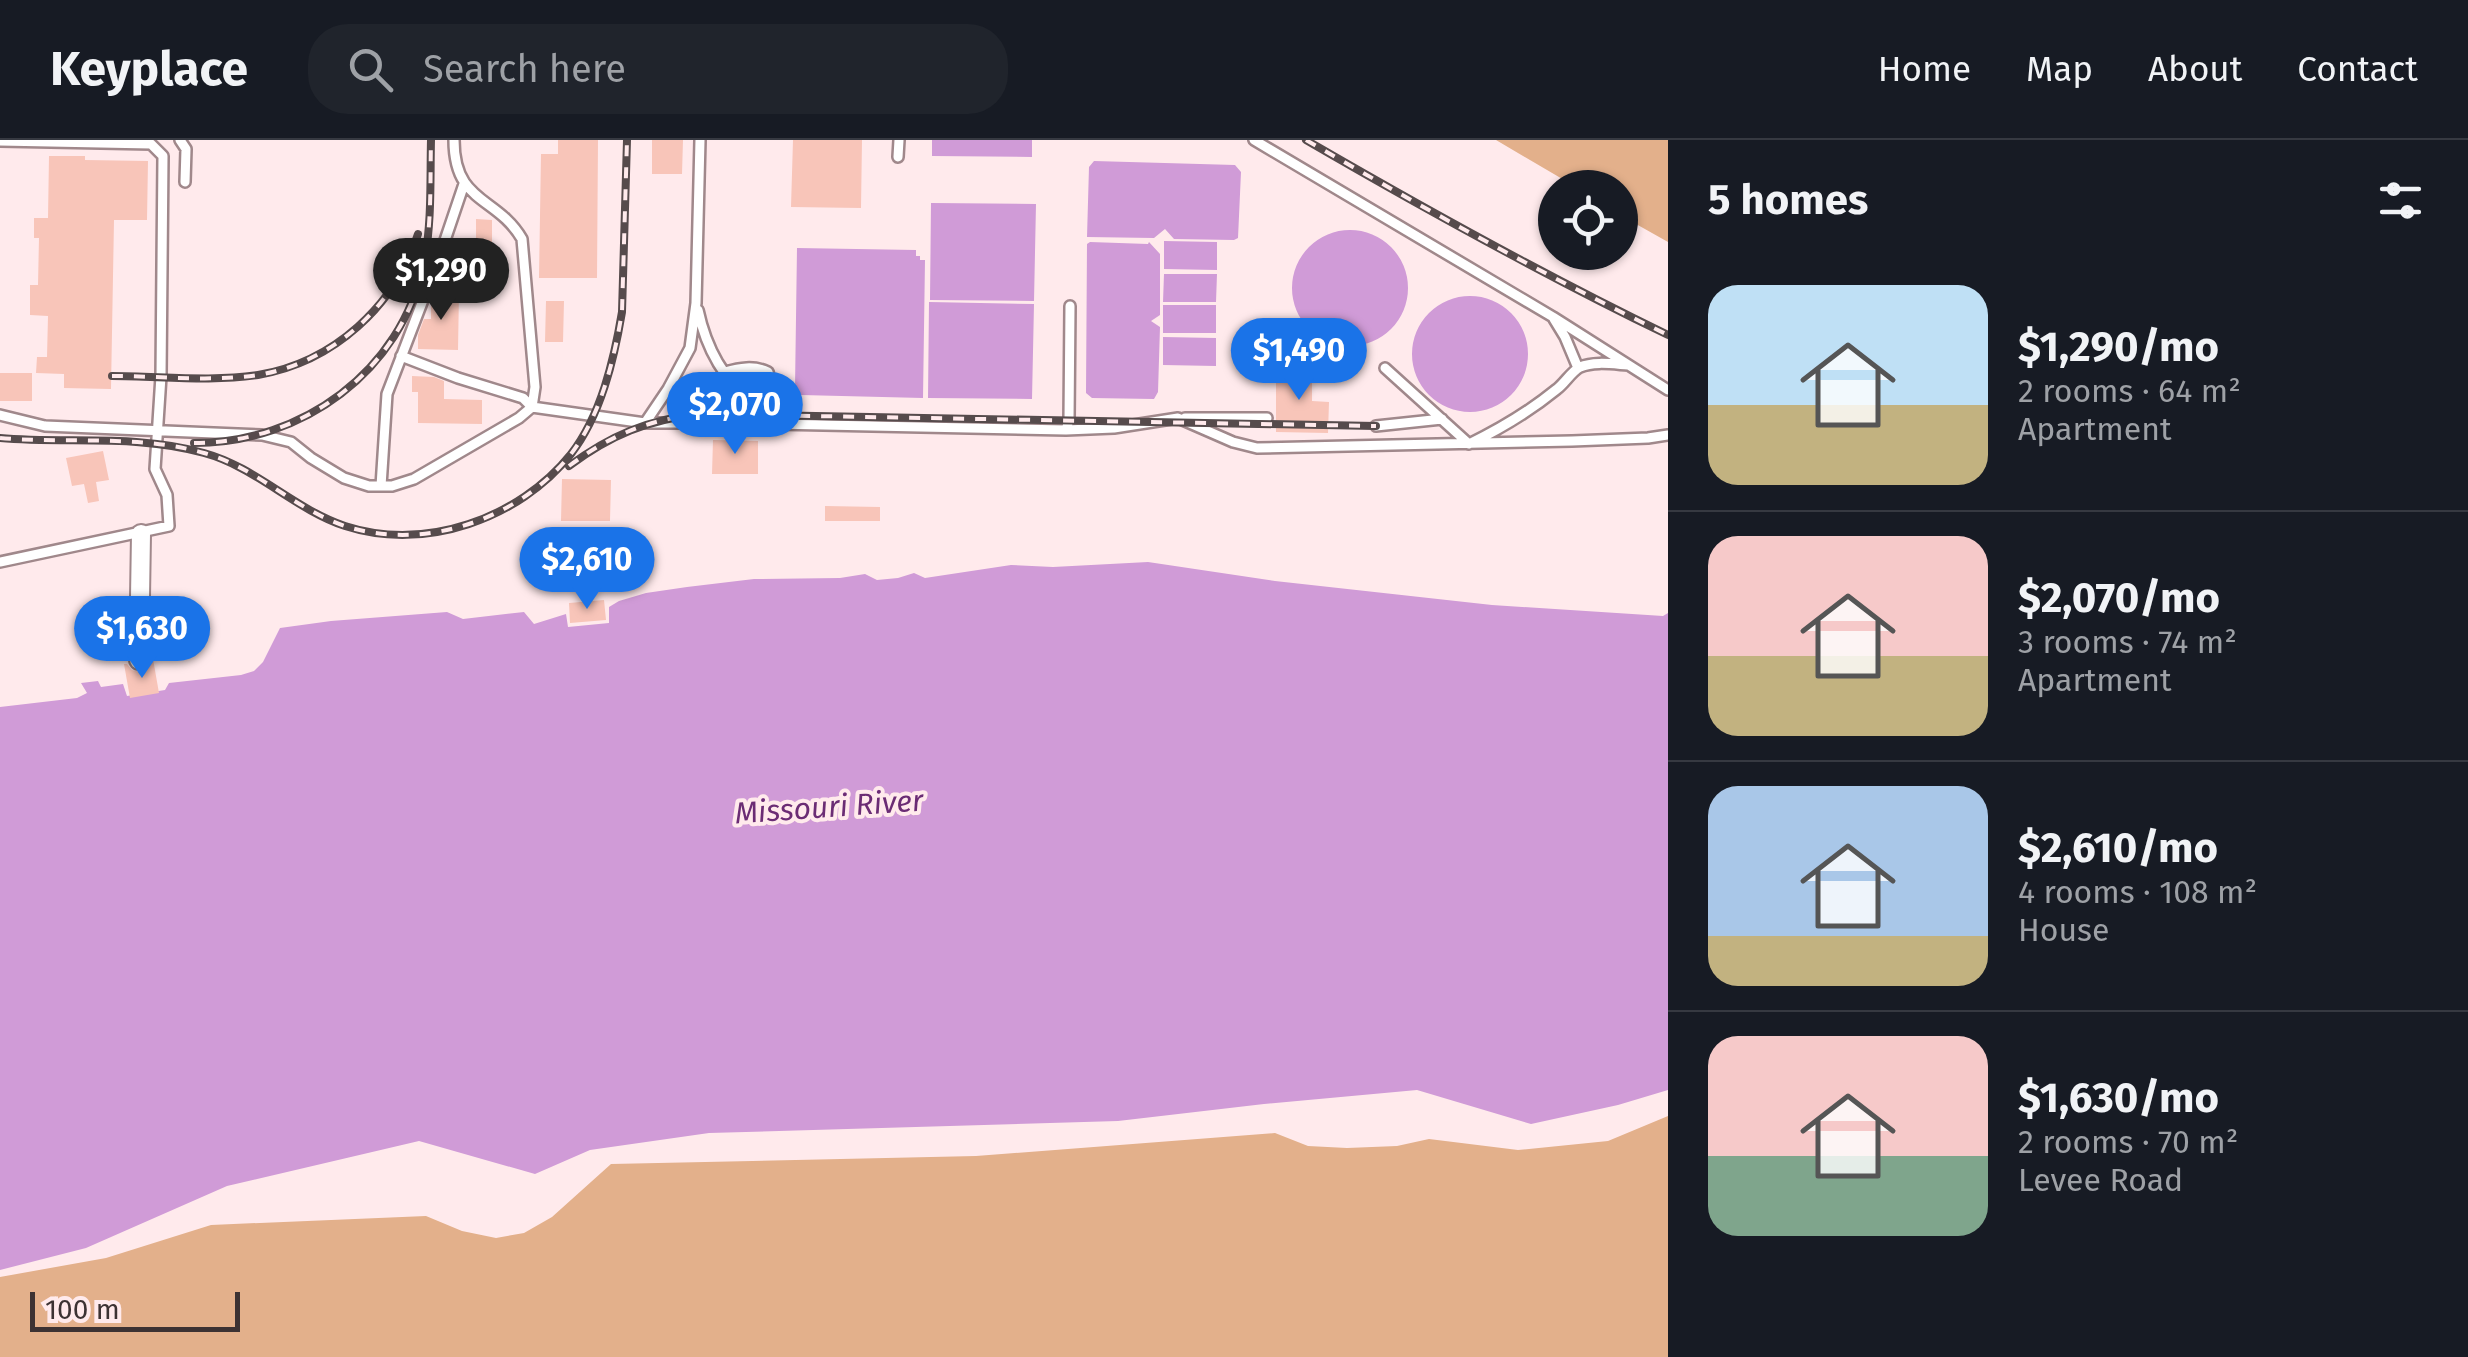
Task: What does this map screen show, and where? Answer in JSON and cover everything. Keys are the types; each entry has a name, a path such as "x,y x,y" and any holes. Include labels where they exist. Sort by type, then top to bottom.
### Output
{"street":[{"path":"138,660 142,534"}],"lane":[{"path":"180,140 186,149 185,182"},
{"path":"0,415 45,426 262,435 291,442 344,478 369,486 392,486 414,479 506,426 532,407 535,386 522,239 513,224 476,198 464,184 454,140"},
{"path":"645,424 690,348 696,303 700,140"},
{"path":"898,156 899,140"},
{"path":"1254,140 1553,317 1668,390"},
{"path":"0,142 151,144 163,156 155,468 167,495 170,526 0,562"},
{"path":"380,486 387,394 464,184"},
{"path":"696,303 704,334 724,372 733,385 763,408 767,424"},
{"path":"1066,430 1070,306"},
{"path":"1553,317 1578,368"},
{"path":"402,356 523,398 532,407 645,424 1066,430 1114,428 1178,418 1267,418"},
{"path":"1468,444 1532,407 1578,368 1609,363 1630,366"},
{"path":"724,372 740,368 768,372 774,400 763,408"},
{"path":"1385,368 1468,444"},
{"path":"1178,418 1257,448 1668,435"},
{"path":"1376,426 1442,420"}],"shaded area":[{"path":"1496,140 1668,140 1668,242 1638,225 1638,170 1547,170"},
{"path":"1668,1116 1668,1357 0,1357 0,1277 106,1258 211,1225 426,1216 462,1231 496,1238 524,1233 552,1217 611,1164 976,1156 1275,1133 1308,1146 1397,1146 1429,1139 1518,1150 1608,1141"}],"water":[{"path":"932,140 1032,140 1032,157 932,156"},
{"path":"1094,161 1235,165 1241,172 1238,238 1174,239 1165,229 1154,238 1087,237 1089,167"},
{"path":"931,203 1036,204 1034,301 930,300"},
{"path":"1350,230 1372,234 1391,247 1404,266 1408,288 1404,310 1391,329 1372,342 1350,346 1328,342 1309,329 1296,310 1292,288 1296,266 1309,247 1328,234"},
{"path":"1164,241 1217,242 1217,270 1164,269"},
{"path":"1090,242 1149,242 1160,254 1160,315 1151,321 1160,327 1158,392 1154,399 1092,398 1086,393"},
{"path":"797,248 916,250 916,256 925,260 923,398 801,395 795,388"},
{"path":"1164,274 1217,274 1216,302 1163,302"},
{"path":"1470,296 1492,300 1511,313 1524,332 1528,354 1524,376 1511,395 1492,408 1470,412 1448,408 1429,395 1416,376 1412,354 1416,332 1429,313 1448,300"},
{"path":"929,302 1034,304 1032,399 928,398"},
{"path":"1163,305 1216,305 1216,333 1163,333"},
{"path":"1163,337 1216,338 1216,366 1163,365"},
{"name":"Missouri River","path":"1148,562 1275,581 1492,605 1663,616 1668,613 1668,1090 1531,1124 1417,1090 1118,1121 709,1133 590,1150 535,1174 419,1141 227,1186 86,1248 0,1270 0,707 77,698 87,693 81,683 98,681 101,687 123,684 127,696 165,690 169,683 241,675 254,671 263,662 280,628 331,621 447,612 463,619 524,612 534,624 566,614 568,627 609,623 609,607 646,593 754,579 865,574 877,580 914,573 925,578 1011,565"}],"building":[{"path":"558,140 598,140 597,278 539,278 541,154 558,154"},
{"path":"652,140 683,140 682,174 652,174"},
{"path":"793,140 862,140 861,208 791,207"},
{"path":"49,156 148,161 147,220 114,220 111,389 64,388 64,374 36,373 37,357 47,357 48,316 30,315 30,285 38,285 39,238 34,238 34,218 48,218"},
{"path":"476,219 492,220 492,265 476,265"},
{"path":"435,291 459,292 458,350 418,349 424,319 431,319"},
{"path":"546,301 564,301 563,342 545,342"},
{"path":"1276,368 1312,369 1312,401 1329,402 1328,433 1276,432"},
{"path":"0,373 32,373 32,401 0,401"},
{"path":"412,376 444,381 444,399 482,400 482,424 418,423 418,392 412,392"},
{"path":"713,440 758,441 758,474 712,474"},
{"path":"103,451 109,480 96,482 99,501 88,503 84,484 72,486 66,458"},
{"path":"562,479 611,480 610,521 561,521"},
{"path":"825,506 880,507 880,521 825,521"},
{"path":"604,600 606,620 570,623 569,603"},
{"path":"153,659 159,693 130,698 124,664 140,672"}],"railway":[{"path":"194,443 234,440 308,415 341,394 370,368 394,337 412,302 424,263 431,140"},
{"path":"0,438 128,441 204,453 241,468 326,519 376,533 438,532 498,512 550,477 571,454 605,386 622,312 627,140"},
{"path":"1306,140 1485,241 1668,335"},
{"path":"112,376 240,377 286,368 312,358 358,327 377,307 394,285 418,234"},
{"path":"569,466 630,431 699,414 1376,426"}]}
